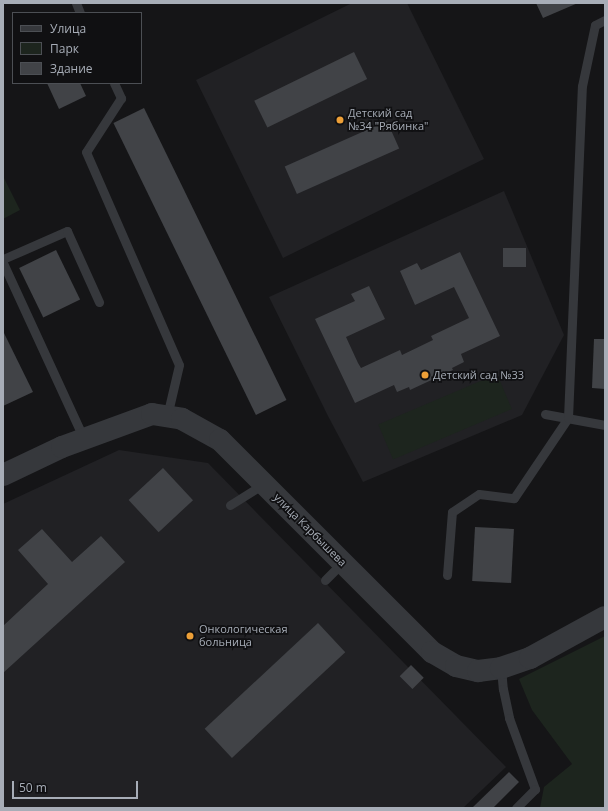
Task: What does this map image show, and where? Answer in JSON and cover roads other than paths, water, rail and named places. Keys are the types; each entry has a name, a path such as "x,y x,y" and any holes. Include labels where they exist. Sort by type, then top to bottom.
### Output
{"street":[{"name":"улица Карбышева","path":"3,475 84,439 152,414 182,419 220,440 432,652 456,666 478,671 501,668 530,658 605,617"}],"lane":[{"path":"447,575 452,512 479,494 514,498 568,418 582,86 595,25 605,20"},
{"path":"114,84 121,98 86,152 178,365 167,416"},
{"path":"3,259 67,231 100,302"},
{"path":"3,263 84,439"},
{"path":"545,414 605,425"},
{"path":"230,505 264,484"},
{"path":"325,580 342,563"},
{"path":"501,668 503,689 509,718 535,789 516,808"}],"place":[{"name":"Детский сад №34 \"Рябинка\"","path":"340,120"},
{"name":"Детский сад №33","path":"425,375"},
{"name":"Онкологическая больница","path":"190,636"}]}
